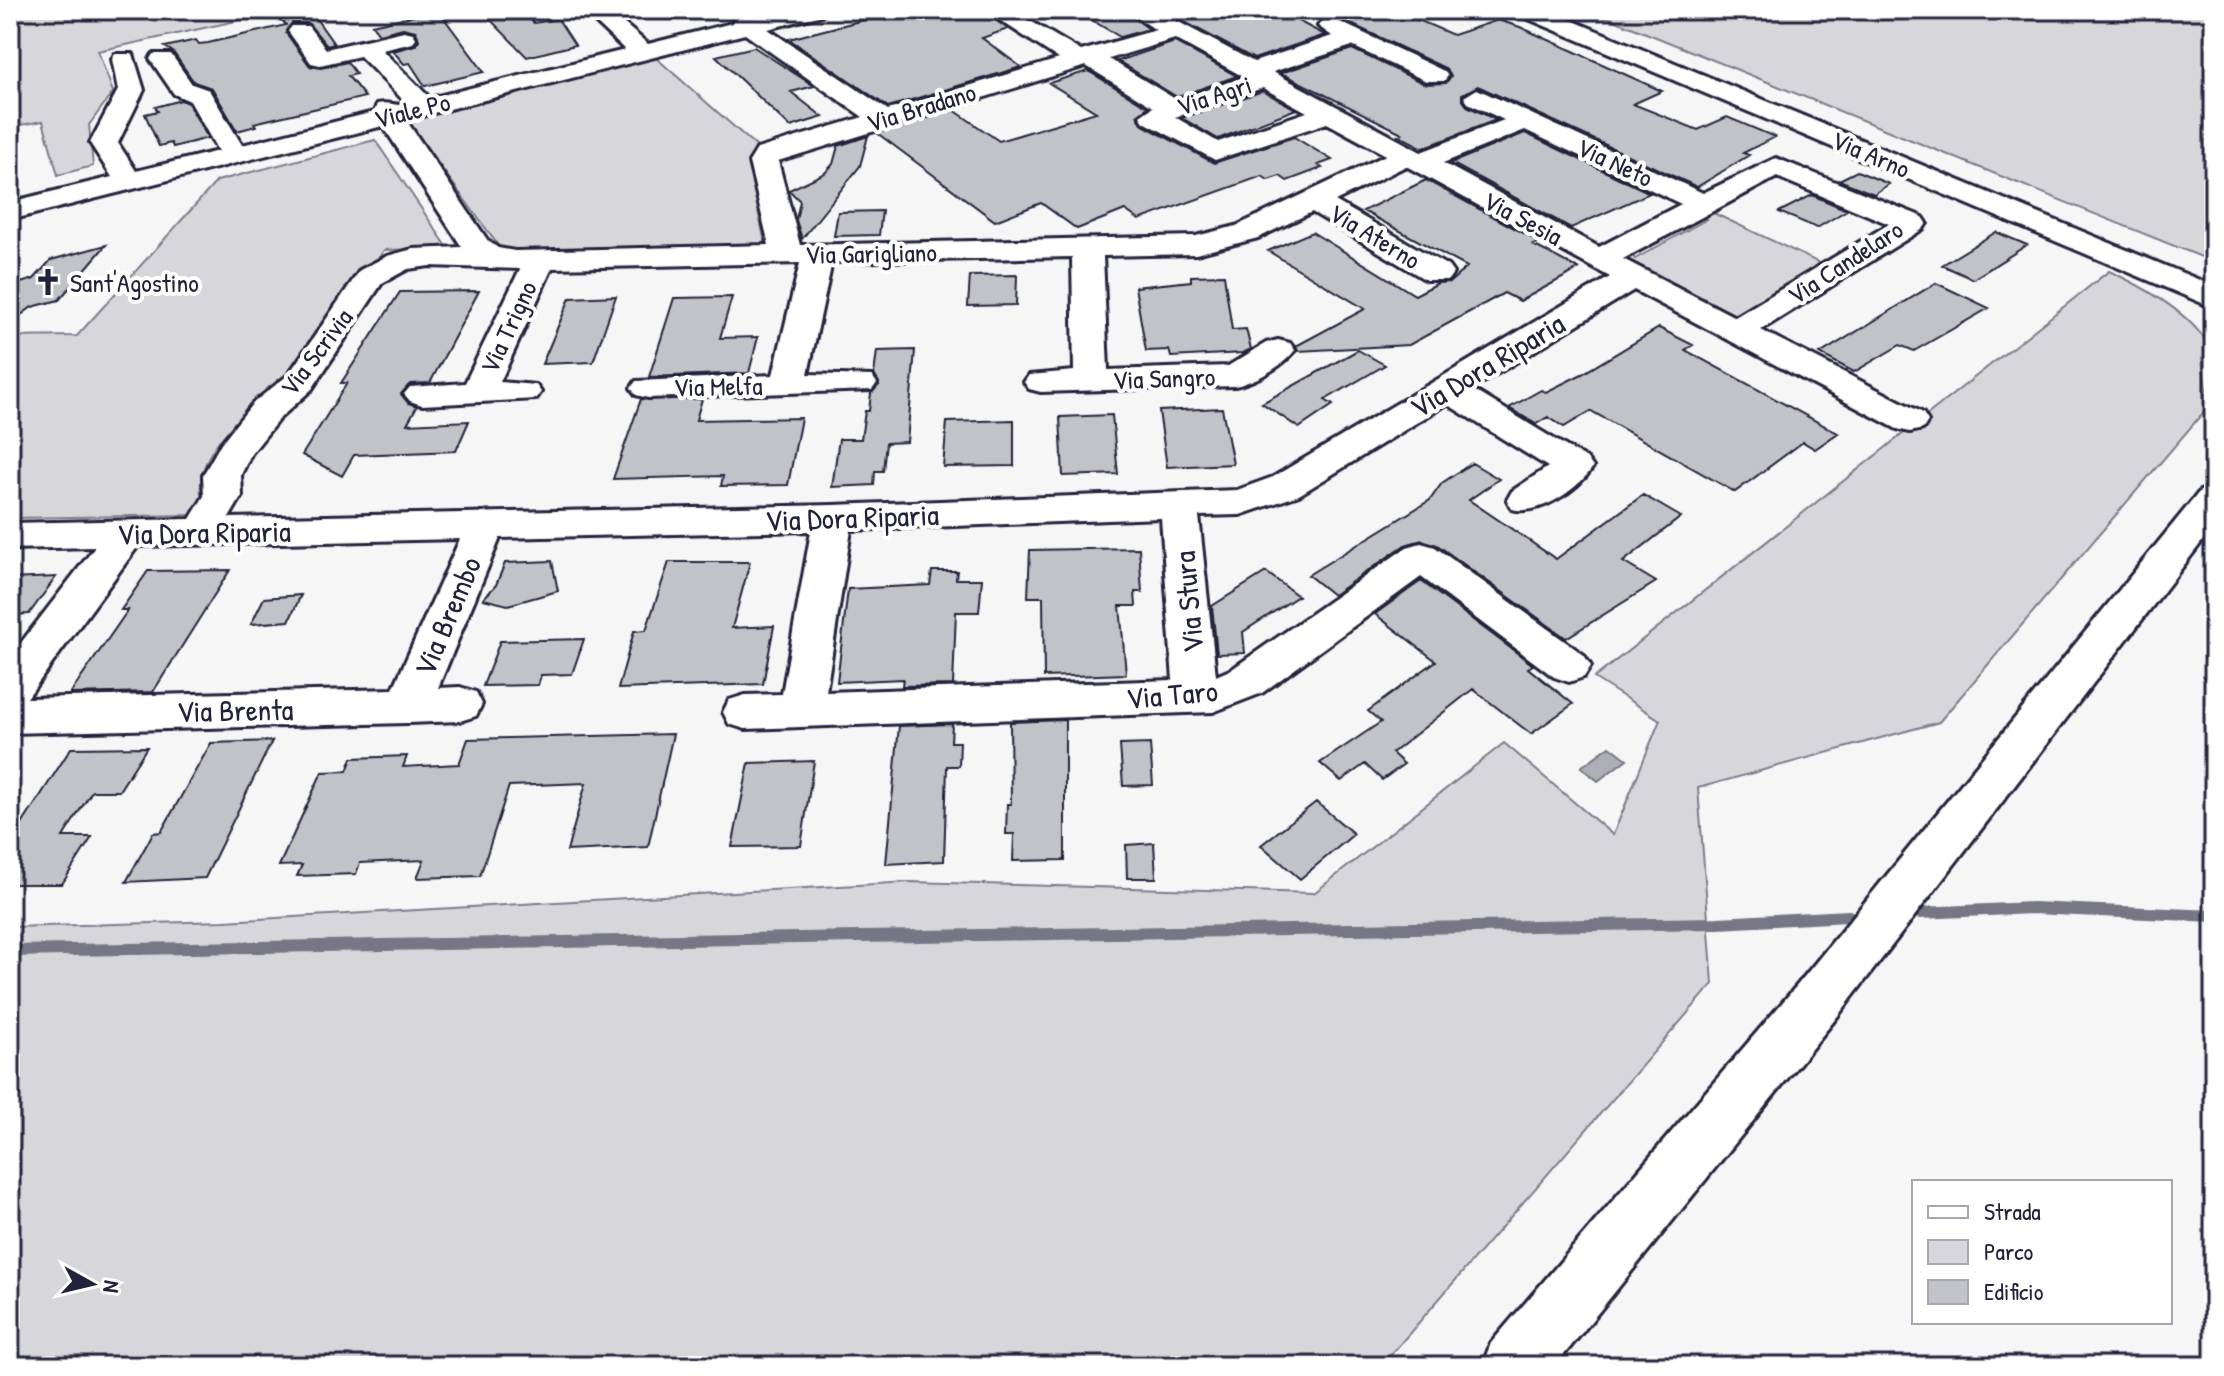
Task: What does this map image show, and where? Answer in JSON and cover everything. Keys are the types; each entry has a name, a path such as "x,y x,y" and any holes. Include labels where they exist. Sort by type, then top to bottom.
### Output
{"street":[{"path":"594,10 640,50"},
{"name":"Viale Po","path":"746,24 791,10"},
{"name":"Viale Po","path":"10,211 640,50 814,10"},
{"path":"996,10 1174,109"},
{"name":"Via Sesia","path":"1138,10 1599,259 1910,421"},
{"name":"Via Arno","path":"1527,10 2213,299"},
{"path":"746,24 883,119"},
{"path":"1330,26 1435,76"},
{"path":"300,31 320,58 404,38"},
{"name":"Via Bradano","path":"802,254 764,157 1177,31"},
{"name":"Via Agri","path":"1329,113 1215,152 1153,116 1354,37"},
{"path":"365,47 420,102"},
{"name":"Viale Po","path":"10,204 640,50"},
{"path":"124,59 132,80 131,92 104,143 125,175"},
{"path":"162,59 182,88 200,96 231,149"},
{"name":"Via Neto","path":"1477,97 1703,204"},
{"path":"388,113 477,247 494,257"},
{"path":"1414,159 1527,120"},
{"name":"Via Garigliano","path":"494,257 540,260 1185,246 1247,232 1313,200 1414,159"},
{"name":"Via Candelaro","path":"1599,259 1776,166 1912,223 1736,331"},
{"name":"Via Aterno","path":"1313,200 1437,273"},
{"name":"Via Sangro","path":"1087,248 1091,380"},
{"name":"Via Melfa","path":"788,384 802,254"},
{"name":"Via Scrivia","path":"201,533 223,496 222,475 234,451 266,411 300,382 371,277 388,265 408,259 494,257"},
{"name":"Via Trigno","path":"477,393 540,260"},
{"name":"Via Dora Riparia","path":"10,536 833,518 1179,507 1240,502 1276,491 1633,277"},
{"name":"Via Sangro","path":"1041,382 1235,376 1278,350"},
{"name":"Via Melfa","path":"648,388 860,383"},
{"path":"1447,389 1574,467 1526,500"},
{"path":"422,394 524,392"},
{"path":"1514,1366 1842,970 2214,500"},
{"name":"Via Stura","path":"1179,507 1196,697"},
{"path":"801,710 833,518"},
{"name":"Via Brembo","path":"408,706 485,527"},
{"path":"10,689 126,534"},
{"name":"Via Taro","path":"745,712 1220,694 1247,681 1421,557 1569,666"},
{"name":"Via Brenta","path":"10,716 460,704"}],"green space":[{"path":"10,10 287,10 98,51 113,92 89,125 93,166 58,175 43,121 10,127"},
{"path":"1589,10 2214,10 2214,262"},
{"path":"654,56 758,148 748,162 766,248 503,252 408,122 409,118"},
{"path":"375,140 448,248 384,250 311,357 220,441 207,460 201,482 203,508 195,515 10,518 10,337 77,336 217,181"},
{"path":"1707,210 1826,266 1736,318 1618,257 1630,251 1635,259 1707,219 1702,213"},
{"path":"2109,271 2169,305 2184,316 2206,342 2214,356 2202,358 2208,407 1939,722 1698,788 1713,984 1381,1366 10,1366 10,927 224,921 910,882 1314,893 1504,743 1613,835 1660,720 1594,678"}],"shaded area":[{"path":"1610,746 1627,759 1598,781 1581,767"}],"building":[{"path":"438,10 484,72 425,86 410,63 404,64 393,51 416,45 419,40 416,31 403,28 379,34 372,25"},
{"path":"481,10 520,10 534,23 558,19 575,45 527,57"},
{"path":"865,10 981,10 1008,29 982,38 1021,67 888,107 789,39 875,17"},
{"path":"1075,10 1123,10 1149,29 1120,37"},
{"path":"1162,10 1277,10 1325,35 1254,59"},
{"path":"1386,10 1395,10 1453,35 1498,20 1520,27 1662,91 1633,104 1698,130 1727,117 1775,137 1743,153 1749,155 1697,187 1478,86 1462,94 1462,99 1467,106 1496,120 1423,148 1398,135 1402,133 1281,73 1352,49 1425,84 1446,83 1451,76 1445,68 1349,23"},
{"path":"312,13 334,44 327,46 308,23 292,23 286,33 310,66 321,68 347,62 356,74 348,76 365,97 254,123 256,126 237,131 212,88 194,82 173,52 165,47 196,40 199,44 208,43 286,25 282,20"},
{"path":"1175,42 1237,76 1177,97 1118,61"},
{"path":"754,47 814,86 791,92 823,117 790,127 716,56"},
{"path":"1088,71 1148,107 1137,115 1143,125 1214,163 1294,137 1332,160 1318,165 1322,168 1287,181 1280,176 1268,180 1262,176 1139,220 1125,210 1077,229 1041,203 995,221 877,133 954,110 999,141 1096,112 1049,83"},
{"path":"1263,91 1296,109 1218,139 1182,118"},
{"path":"181,100 188,103 208,138 173,147 171,143 159,146 145,114 158,111 155,107"},
{"path":"1525,133 1650,193 1571,228 1451,163"},
{"path":"868,136 860,166 802,239 796,220 800,201 789,190 825,173 833,164 838,146"},
{"path":"1857,171 1889,184 1874,194 1839,180"},
{"path":"1426,180 1540,242 1533,245 1579,269 1520,301 1504,293 1409,345 1298,351 1296,346 1365,309 1268,251 1312,232 1415,295 1438,283 1450,282 1467,267 1363,211"},
{"path":"1812,195 1847,210 1817,228 1779,212"},
{"path":"882,211 879,235 834,236 838,212"},
{"path":"1996,232 2027,245 1973,279 1942,265"},
{"name":"Sant'Agostino","path":"106,245 59,300 32,307 10,323 10,286 34,279 51,260"},
{"path":"1017,275 1016,305 968,306 970,276"},
{"path":"1224,275 1232,330 1246,329 1251,349 1243,353 1171,357 1169,350 1146,351 1135,287 1191,281 1191,276"},
{"path":"1936,283 1989,308 1914,351 1900,345 1854,372 1820,354"},
{"path":"479,291 430,383 410,384 401,394 408,403 417,406 407,424 469,421 456,451 354,455 342,476 302,455 347,383 341,383 400,292"},
{"path":"616,296 593,362 542,364 570,298"},
{"path":"732,297 720,338 758,337 749,373 649,377 674,298"},
{"path":"1659,328 1693,345 1685,350 1838,433 1815,449 1803,442 1735,492 1591,411 1564,427 1548,417 1536,424 1509,408 1541,390 1546,392 1582,374"},
{"path":"915,350 907,442 886,443 883,471 875,471 874,485 832,487 839,439 861,439 871,393 879,385 874,374 877,351"},
{"path":"1358,350 1385,365 1325,400 1333,405 1299,428 1262,403"},
{"path":"641,399 702,399 696,420 801,418 788,485 721,486 723,476 613,479"},
{"path":"1222,408 1233,464 1167,467 1159,411"},
{"path":"1112,415 1118,474 1063,476 1060,417"},
{"path":"1014,420 1014,466 943,467 947,422"},
{"path":"1472,463 1499,479 1469,500 1556,559 1643,495 1681,517 1623,562 1656,582 1566,638 1437,545 1422,540 1405,545 1333,595 1308,575 1430,500 1442,483"},
{"path":"1139,548 1142,592 1135,592 1136,606 1120,606 1126,674 1044,677 1043,597 1028,597 1030,550"},
{"path":"552,561 558,591 508,605 483,599 496,585 505,563"},
{"path":"669,562 750,562 732,628 774,626 763,684 618,689 634,631 646,630"},
{"path":"230,570 153,692 70,694 128,610 121,610 148,571"},
{"path":"932,571 957,571 956,579 982,579 979,612 956,612 953,685 902,686 903,679 837,682 848,589 930,585"},
{"path":"1266,572 1298,596 1243,632 1245,653 1217,654 1212,606"},
{"path":"56,577 29,614 10,615 10,579"},
{"path":"1421,581 1533,665 1528,668 1573,704 1531,734 1473,689 1392,753 1404,764 1382,780 1365,764 1341,781 1320,763 1381,722 1368,711 1436,661 1375,614"},
{"path":"301,595 289,621 251,624 264,598"},
{"path":"584,639 572,674 541,675 538,685 483,686 500,641"},
{"path":"1065,720 1065,860 1013,861 1014,834 1006,834 1007,804 1011,804 1010,722"},
{"path":"952,724 951,742 960,742 959,766 947,766 944,861 886,864 899,726"},
{"path":"673,734 648,847 567,851 586,783 509,786 480,876 417,878 424,860 360,863 356,874 297,876 302,865 279,866 322,772 347,771 352,758 407,756 403,767 459,764 468,739"},
{"path":"272,741 205,878 126,882 153,833 161,832 211,743"},
{"path":"1150,744 1153,785 1123,786 1120,745"},
{"path":"147,747 119,791 92,791 63,837 92,837 62,884 10,884 10,843 71,748"},
{"path":"814,761 801,846 732,847 749,763"},
{"path":"1316,802 1354,834 1300,879 1261,845"},
{"path":"1154,843 1156,878 1127,878 1126,845"}],"waterway":[{"path":"1920,913 2032,908 2214,916"},
{"path":"10,951 1718,923 1849,916"}],"place":[{"name":"Sant'Agostino","path":"48,282"}]}
